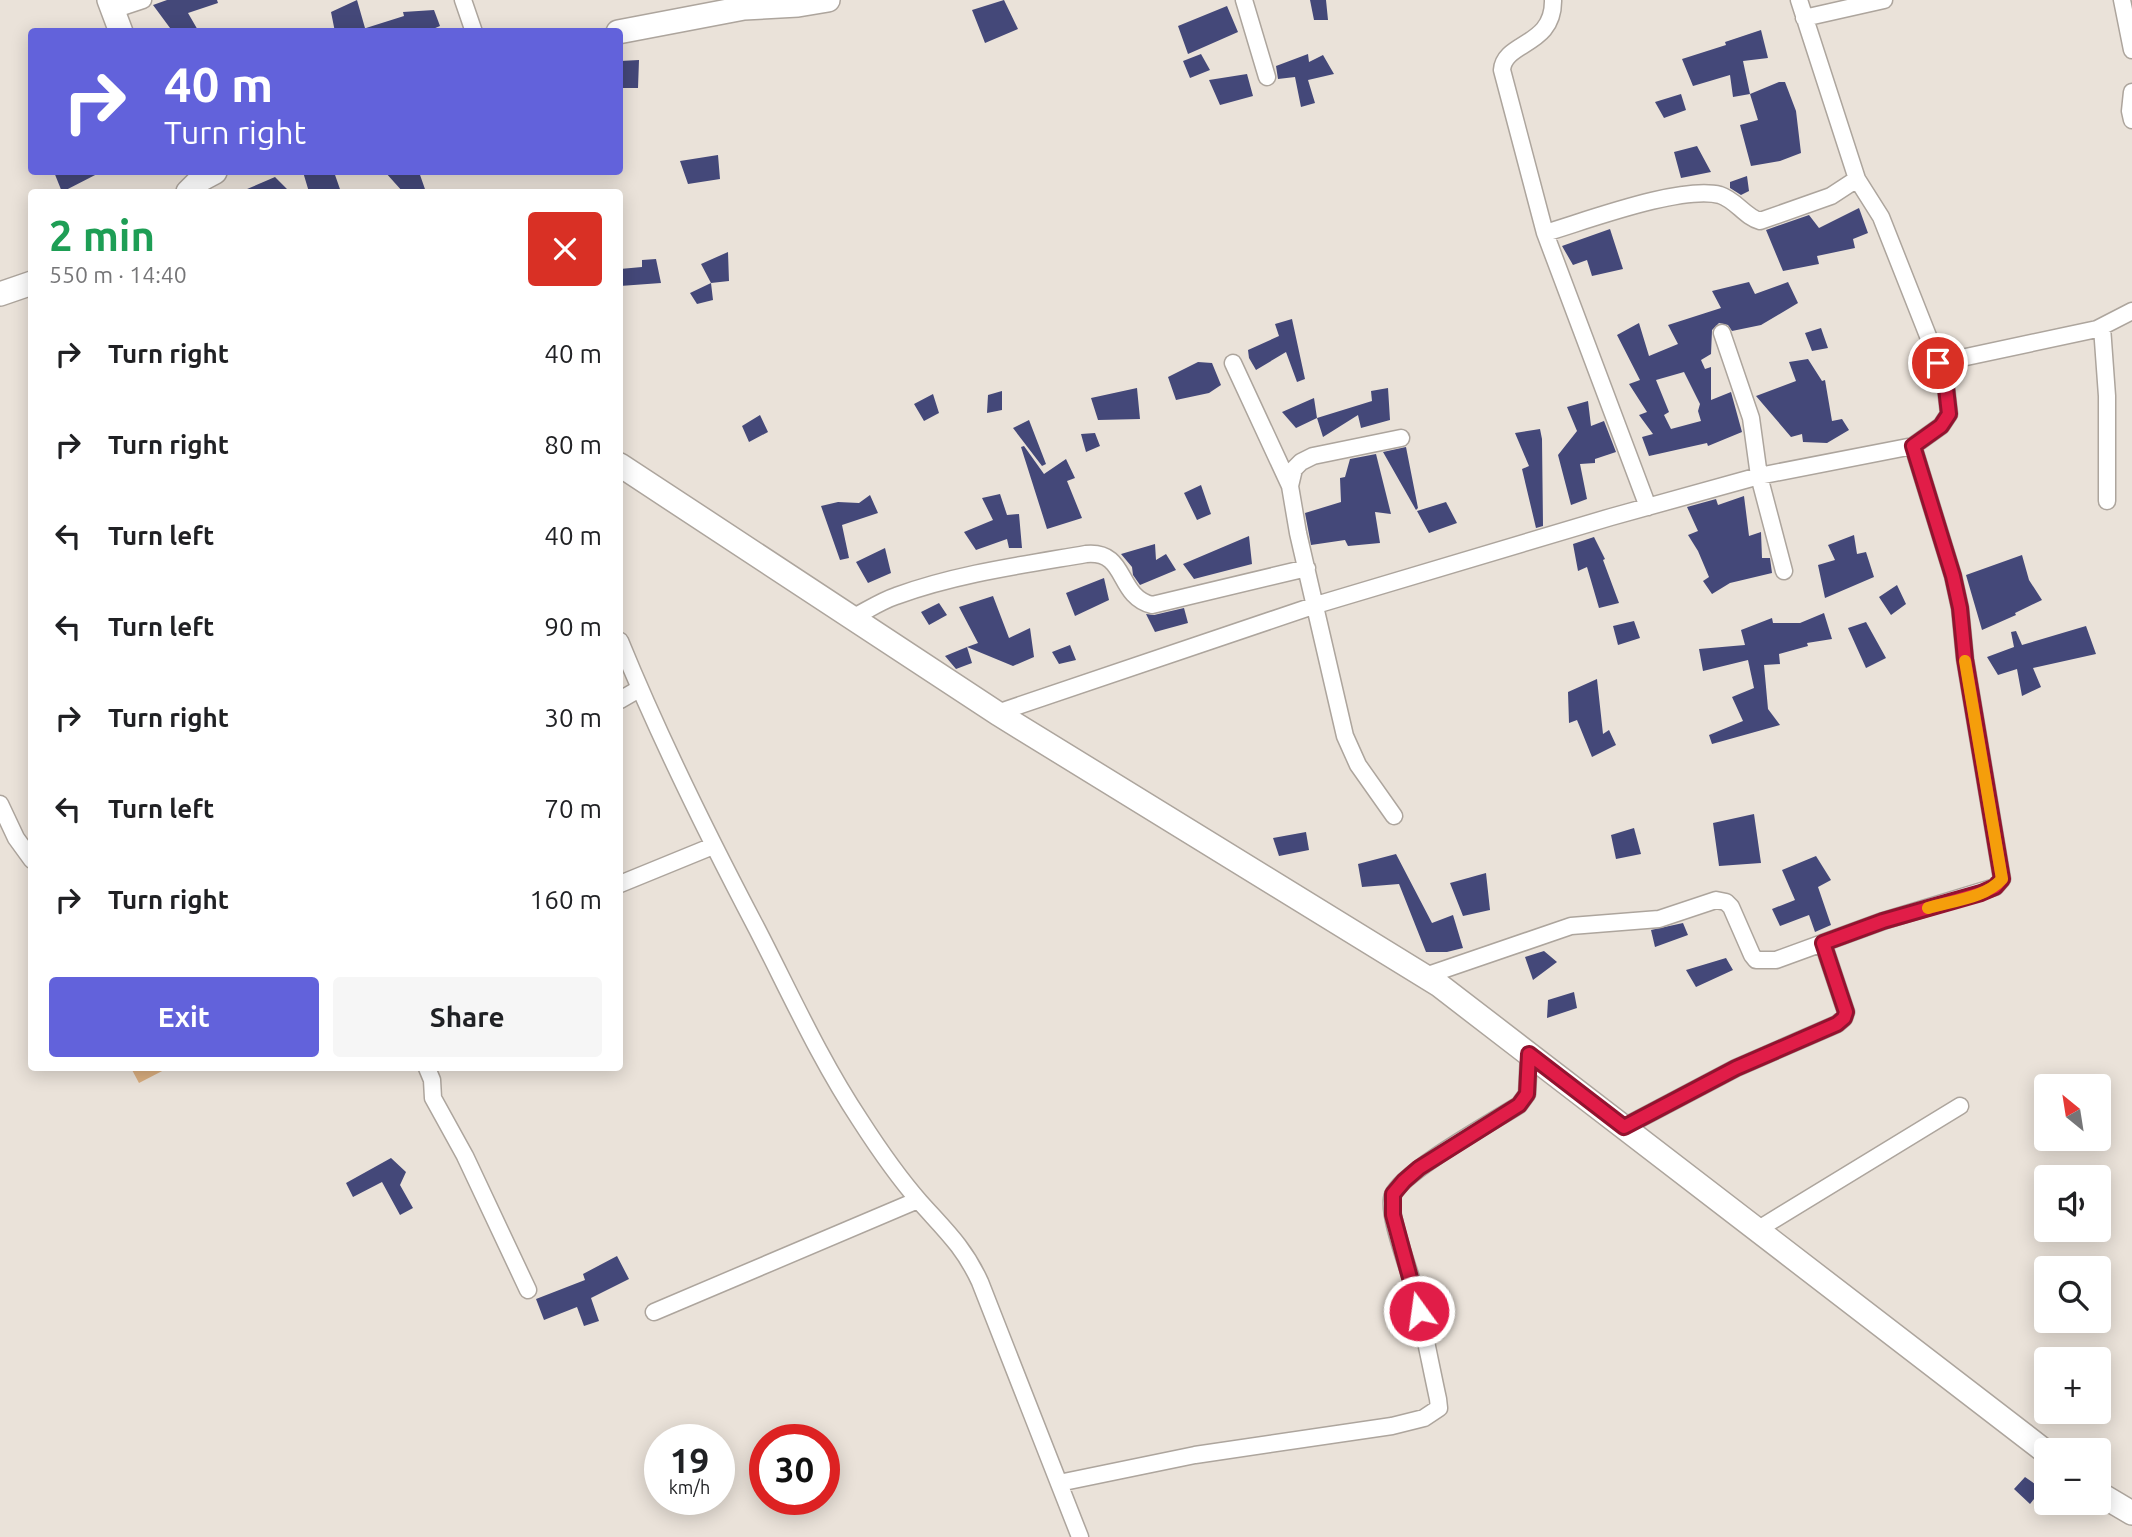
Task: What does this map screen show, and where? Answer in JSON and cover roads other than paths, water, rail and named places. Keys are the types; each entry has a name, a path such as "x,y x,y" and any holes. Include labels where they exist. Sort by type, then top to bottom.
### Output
{"main road":[{"path":"623,31 743,4 798,5 828,0"},
{"path":"0,294 28,284"},
{"path":"623,467 996,713 1425,976 2034,1443"},
{"path":"2111,1501 2132,1513"}],"street":[{"path":"114,14 143,0"},
{"path":"463,0 473,28"},
{"path":"1244,0 1267,77"},
{"path":"1553,0 1553,7 1543,31 1534,40 1507,55 1502,62 1502,70 1545,233 1648,507"},
{"path":"996,713 1316,605 1648,507 1759,476 1913,446 1941,426 1949,414 1945,379 1881,217 1857,179 1799,0"},
{"path":"1804,18 1884,0"},
{"path":"2122,0 2132,50"},
{"path":"2132,92 2132,120"},
{"path":"1545,233 1671,196 1722,196 1738,204 1755,220 1760,221 1831,196 1857,179"},
{"path":"1938,363 2102,327 2132,311"},
{"path":"2102,327 2107,396 2107,501"},
{"path":"1722,333 1751,418 1759,476 1784,571"},
{"path":"1233,363 1290,486 1345,736 1358,765 1394,816"},
{"path":"1290,486 1294,469 1313,456 1401,438"},
{"path":"1425,976 1571,926 1659,919 1716,900 1726,902 1731,907 1756,960 1776,960 1883,921 1995,887 2002,879 1965,659 1960,608 1953,576 1913,446"},
{"path":"852,618 893,597 927,586 998,569 1086,554 1099,553 1114,561 1136,598 1152,605 1307,568"},
{"path":"623,649 639,689 713,846 826,1063 860,1121 918,1200 957,1241 970,1259 1080,1537"},
{"path":"623,698 639,689"},
{"path":"0,804 16,838 28,854"},
{"path":"623,883 713,846"},
{"path":"1624,1127 1736,1068 1837,1024 1844,1018 1846,1012 1823,943"},
{"path":"1059,1483 1195,1455 1392,1426 1432,1414 1439,1408 1414,1289 1393,1215 1393,1194 1419,1168 1519,1105 1527,1094 1529,1054"},
{"path":"428,1071 432,1080 433,1098 465,1156 528,1290"},
{"path":"1756,1230 1960,1106"},
{"path":"654,1312 918,1200"}]}
